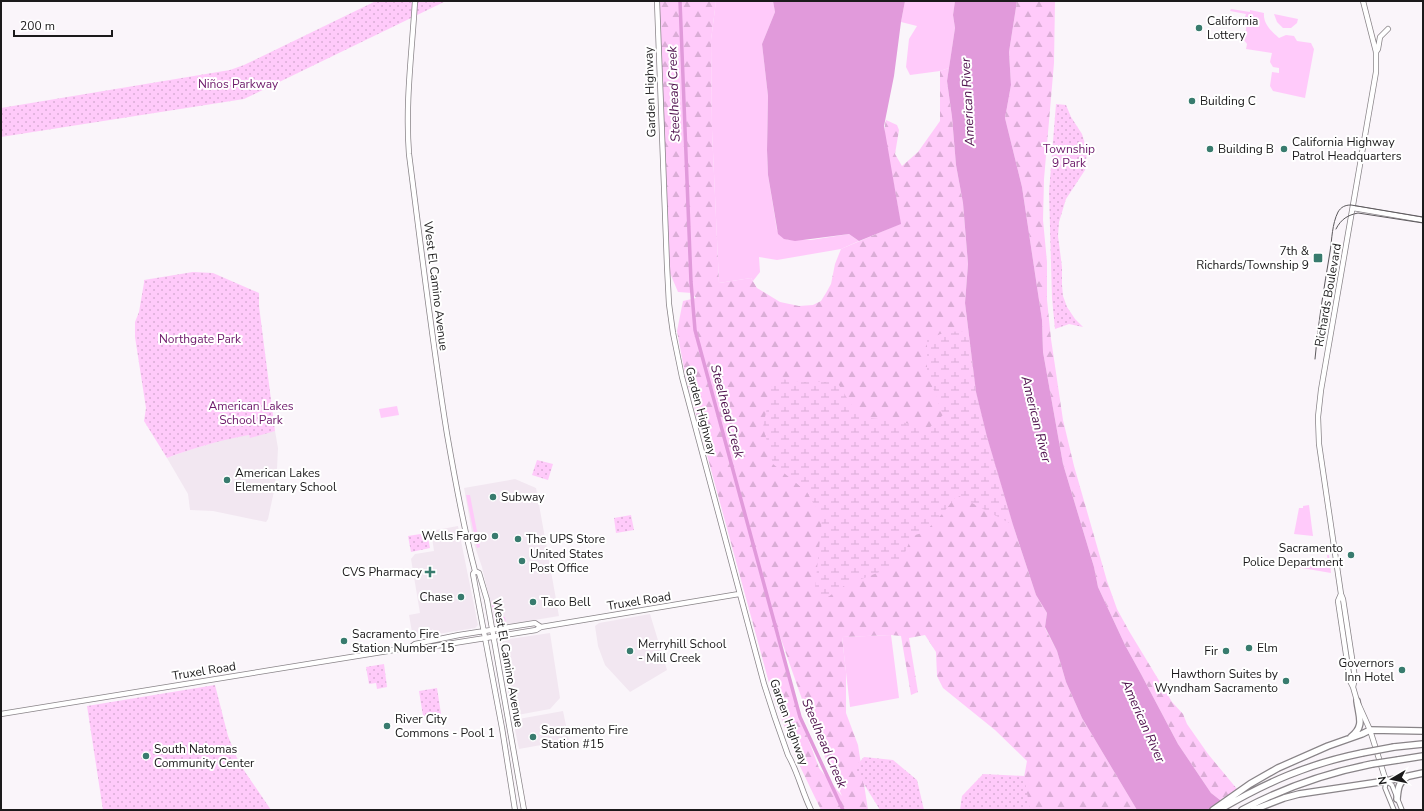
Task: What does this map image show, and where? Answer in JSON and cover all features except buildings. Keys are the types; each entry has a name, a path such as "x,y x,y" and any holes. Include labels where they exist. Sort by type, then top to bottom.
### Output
{"highway":[{"path":"1349,738 1360,728 1357,701"},
{"path":"1213,810 1250,784 1290,762 1370,730 1423,731"},
{"path":"1219,810 1265,785 1317,764 1362,753 1394,747 1423,744"},
{"path":"1242,810 1270,796 1323,776 1372,764 1423,756"},
{"path":"1253,810 1284,798 1316,791 1386,781 1423,773"},
{"path":"1397,799 1399,785 1403,780 1412,775"}],"main road":[{"name":"West El Camino Avenue","path":"415,1 407,127 409,154 438,378 466,534 475,570 473,574 486,638 515,810"},
{"name":"Garden Highway","path":"657,1 667,266 669,304 674,339 682,377 739,594 774,718 811,810"},
{"name":"Richards Boulevard","path":"1363,1 1376,52 1376,72 1321,390 1318,428 1320,455 1341,594 1338,601 1350,681 1370,730 1386,781"},
{"path":"1376,52 1380,37 1388,29"},
{"path":"1353,208 1423,220"},
{"name":"West El Camino Avenue","path":"475,570 480,573 487,599 524,810"},
{"name":"Truxel Road","path":"1,714 413,648 494,637 536,630 541,627 739,594"},
{"name":"Truxel Road","path":"413,648 415,644 492,629 535,623 541,627"}],"street":[{"name":"Richards Boulevard","path":"1394,810 1385,788 1386,781 1392,785 1402,810"}],"shaded area":[{"name":"American Lakes Elementary School","path":"275,431 278,448 277,469 274,491 266,522 213,511 190,510 188,494 167,458 233,437 249,435 250,437"},
{"path":"515,479 536,488 559,616 499,626 495,624 482,567 474,544 464,488"},
{"path":"458,526 478,625 475,628 413,638 409,615 420,613 411,559 415,554 434,551 431,531"},
{"name":"Merryhill School - Mill Creek","path":"650,614 667,670 630,692 605,665 598,646 595,626 599,623"},
{"path":"550,633 560,698 550,709 512,716 500,643 502,640"},
{"path":"563,711 569,740 519,749 513,720"}],"green space":[{"name":"Niños Parkway","path":"376,1 446,1 244,99 1,137 1,108 230,70 244,65"},
{"path":"658,1 716,1 711,40 712,130 719,283 751,278 757,288 780,302 799,306 813,305 821,301 831,284 835,264 841,249 900,224 886,141 886,120 897,125 899,130 895,154 902,166 918,152 940,121 940,71 949,68 947,81 956,165 963,203 968,264 965,303 976,392 987,437 1013,525 1036,595 1047,613 1045,628 1057,651 1066,682 1082,718 1137,810 1018,810 1027,761 995,730 943,688 937,676 936,652 925,635 909,638 918,692 911,695 901,636 891,635 842,637 846,672 846,713 858,745 868,810 821,810 796,758 771,690 685,374 677,331 683,301 696,298 692,293 678,292 667,266","holes":["767,599 811,725 842,796 819,768 800,717"]},
{"path":"716,1 773,1 775,12 762,44 768,96 768,175 777,230 788,240 811,240 849,234 859,241 841,249 777,260 759,257 760,272 753,281 751,278 719,283 712,130 711,40"},
{"path":"905,1 955,1 953,15 955,28 949,68 940,71 910,75 906,67 909,39 917,26 901,22"},
{"path":"1017,1 1055,1 1054,63 1044,179 1043,220 1047,262 1047,300 1051,339 1063,420 1074,466 1107,581 1117,609 1172,702 1183,714 1187,724 1208,754 1237,789 1220,800 1211,793 1178,744 1125,645 1098,587 1094,567 1063,464 1043,352 1042,320 1022,187 1005,118 1011,85 1009,52"},
{"path":"1231,9 1250,12 1250,10 1264,13 1266,24 1279,38 1286,35 1294,36 1297,41 1311,43 1314,49 1305,98 1273,91 1270,86 1272,72 1279,73 1279,68 1273,67 1270,62 1272,53 1246,49 1247,44 1240,35 1245,35 1248,17 1245,17 1246,14 1230,11"},
{"path":"1274,14 1298,19 1297,23 1291,28 1283,28 1277,22"},
{"name":"Township 9 Park","path":"1056,104 1066,105 1071,117 1082,134 1087,151 1085,170 1066,199 1059,222 1058,236 1062,267 1063,296 1067,307 1075,319 1083,327 1069,324 1055,329 1052,298 1049,192"},
{"name":"Northgate Park","path":"193,272 213,273 259,293 259,306 275,431 250,438 249,435 218,442 167,458 144,421 146,408 135,337 135,322 139,312 144,280"},
{"path":"968,331 976,392 987,437 1013,525 957,495 925,532 912,536 900,564 844,586 822,601 815,589 822,519 807,492 773,464 763,427 773,378 803,382 837,382 859,417 898,421 928,429 943,415 927,372 927,339 946,332"},
{"path":"397,406 399,415 381,418 379,409"},
{"path":"537,460 553,464 548,480 532,475"},
{"path":"466,495 470,495 480,547 477,548"},
{"path":"1309,505 1313,536 1294,534 1299,508"},
{"path":"631,515 634,530 616,533 614,518"},
{"path":"427,533 430,548 411,552 408,536"},
{"path":"1327,555 1329,555 1331,573 1296,567 1297,560 1328,563"},
{"path":"491,601 494,601 499,607 500,617 505,617 506,623 495,623 493,614 495,614"},
{"path":"891,635 899,698 850,707 842,637"},
{"path":"384,664 387,687 377,689 376,683 369,684 366,667"},
{"path":"215,685 228,736 239,763 271,810 103,810 87,706"},
{"path":"437,688 441,714 423,716 419,691"},
{"path":"864,757 893,760 917,780 924,810 880,810 854,768"},
{"path":"983,774 1024,776 1030,810 960,810 962,796"}],"water":[{"path":"773,1 905,1 894,76 884,126 901,224 859,241 849,234 795,241 784,239 778,234 768,175 768,96 762,44 775,12"},
{"name":"American River","path":"955,1 1017,1 1009,52 1011,85 1005,118 1022,187 1042,320 1043,352 1063,464 1094,567 1098,587 1125,645 1178,744 1211,793 1220,800 1228,810 1137,810 1082,718 1066,682 1057,651 1045,627 1047,613 1036,595 1013,525 987,437 976,392 965,303 968,264 963,203 956,165 947,81 955,28 953,15"}],"waterway":[{"name":"Steelhead Creek","path":"680,1 691,282 695,330 800,717 843,810"}],"tram line":[{"path":"1315,359 1319,319 1332,232 1334,221 1339,210 1347,205 1351,205 1423,217"},
{"path":"1336,229 1345,218 1358,213 1423,223"}],"place":[{"name":"California Lottery","path":"1199,28"},
{"name":"Building C","path":"1192,101"},
{"name":"Building B","path":"1210,149"},
{"name":"California Highway Patrol Headquarters","path":"1284,149"},
{"name":"7th & Richards/Township 9","path":"1318,258"},
{"name":"American Lakes Elementary School","path":"227,480"},
{"name":"Subway","path":"493,497"},
{"name":"Wells Fargo","path":"495,536"},
{"name":"The UPS Store","path":"518,539"},
{"name":"Sacramento Police Department","path":"1351,555"},
{"name":"United States Post Office","path":"522,561"},
{"name":"CVS Pharmacy","path":"430,572"},
{"name":"Chase","path":"461,597"},
{"name":"Taco Bell","path":"533,602"},
{"name":"Sacramento Fire Station Number 15","path":"344,641"},
{"name":"Elm","path":"1249,648"},
{"name":"Merryhill School - Mill Creek","path":"630,651"},
{"name":"Fir","path":"1226,651"},
{"name":"Governors Inn Hotel","path":"1402,670"},
{"name":"Hawthorn Suites by Wyndham Sacramento","path":"1286,681"},
{"name":"River City Commons - Pool 1","path":"387,726"},
{"name":"Sacramento Fire Station #15","path":"533,737"},
{"name":"South Natomas Community Center","path":"146,756"}],"park label":[{"name":"American Lakes School Park","path":"251,413"}]}
